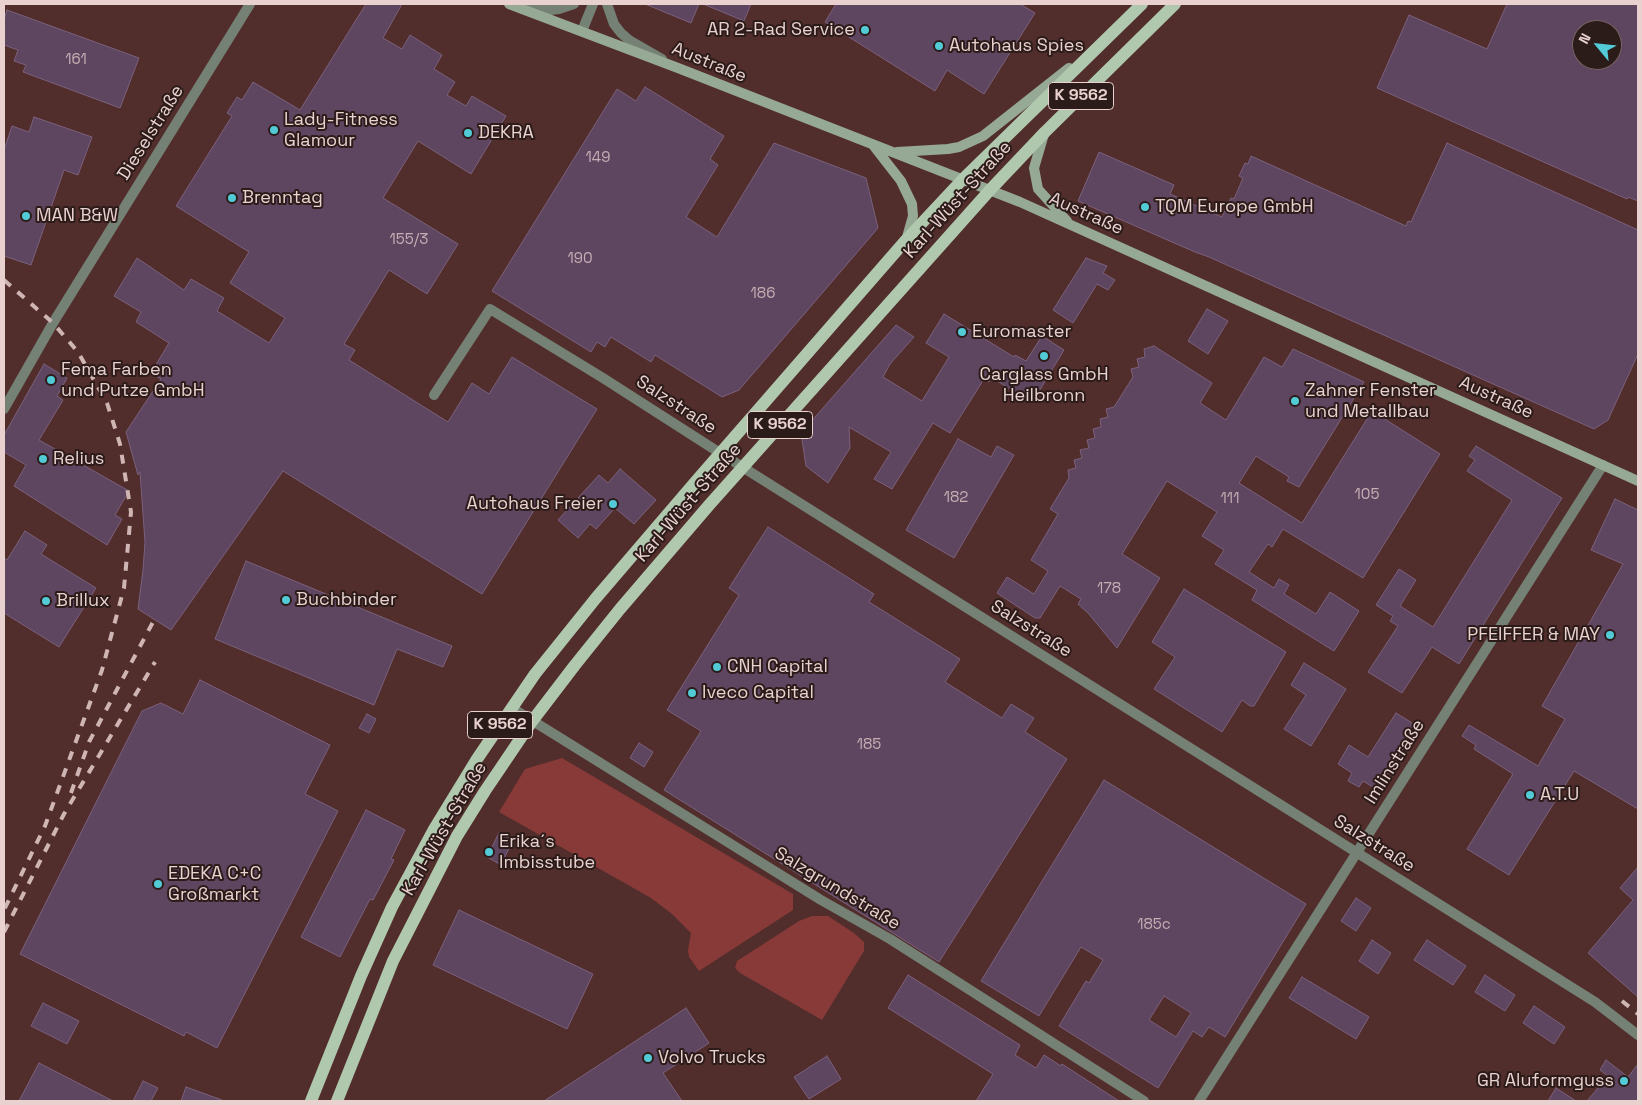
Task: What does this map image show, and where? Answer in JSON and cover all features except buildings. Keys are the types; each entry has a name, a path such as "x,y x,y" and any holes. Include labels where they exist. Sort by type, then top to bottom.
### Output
{"main road":[{"name":"Austraße","path":"509,4 990,190 1518,425 1638,481"},
{"name":"Karl-Wüst-Straße","path":"311,1101 361,976 392,907 433,831 477,759 535,674 596,598 906,240 963,179 1142,4"},
{"name":"Karl-Wüst-Straße","path":"337,1101 393,961 432,883 471,813 533,720 620,608 990,190 1045,132 1175,4"},
{"path":"893,153 959,147 983,136 1097,46"},
{"path":"1045,132 1034,168 1038,188 1069,224"},
{"path":"872,144 901,181 912,204 914,216 906,240"}],"street":[{"name":"Dieselstraße","path":"4,409 53,323 250,4"},
{"path":"509,4 550,10 574,4"},
{"path":"582,31 593,4"},
{"path":"607,4 614,24 621,33 629,40 678,68"},
{"name":"Salzstraße","path":"434,395 490,309 603,378 743,468 1595,1002 1638,1035"},
{"name":"Imlinstraße","path":"1199,1101 1603,465"},
{"name":"Salzgrundstraße","path":"512,708 821,900 890,939 1144,1101"}],"shaded area":[{"path":"562,758 793,894 793,910 699,971 689,957 688,950 691,933 672,914 651,898 499,812 525,769"},
{"path":"812,916 828,916 864,942 864,951 822,1020 740,973 735,968 737,961 799,921"}],"railway":[{"path":"4,280 53,323 78,352 107,403 120,444 131,512 124,588 102,670 45,826 4,910"},
{"path":"71,793 89,742 153,622"},
{"path":"4,932 64,814 155,662"},
{"path":"1622,1001 1638,1014"}],"place":[{"name":"AR 2-Rad Service","path":"865,30"},
{"name":"Autohaus Spies","path":"939,46"},
{"name":"Lady-Fitness Glamour","path":"274,130"},
{"name":"DEKRA","path":"468,133"},
{"name":"Brenntag","path":"232,198"},
{"name":"TQM Europe GmbH","path":"1145,207"},
{"name":"MAN B&W","path":"26,216"},
{"name":"Euromaster","path":"962,332"},
{"name":"Carglass GmbH Heilbronn","path":"1044,356"},
{"name":"Fema Farben und Putze GmbH","path":"51,380"},
{"name":"Zahner Fenster und Metallbau","path":"1295,401"},
{"name":"Relius","path":"43,459"},
{"name":"Autohaus Freier","path":"613,504"},
{"name":"Buchbinder","path":"286,600"},
{"name":"Brillux","path":"46,601"},
{"name":"PFEIFFER & MAY","path":"1610,635"},
{"name":"CNH Capital","path":"717,667"},
{"name":"Iveco Capital","path":"692,693"},
{"name":"A.T.U","path":"1530,795"},
{"name":"Erika´s Imbisstube","path":"489,852"},
{"name":"EDEKA C+C Großmarkt","path":"158,884"},
{"name":"Volvo Trucks","path":"648,1058"},
{"name":"GR Aluformguss","path":"1624,1081"}]}
